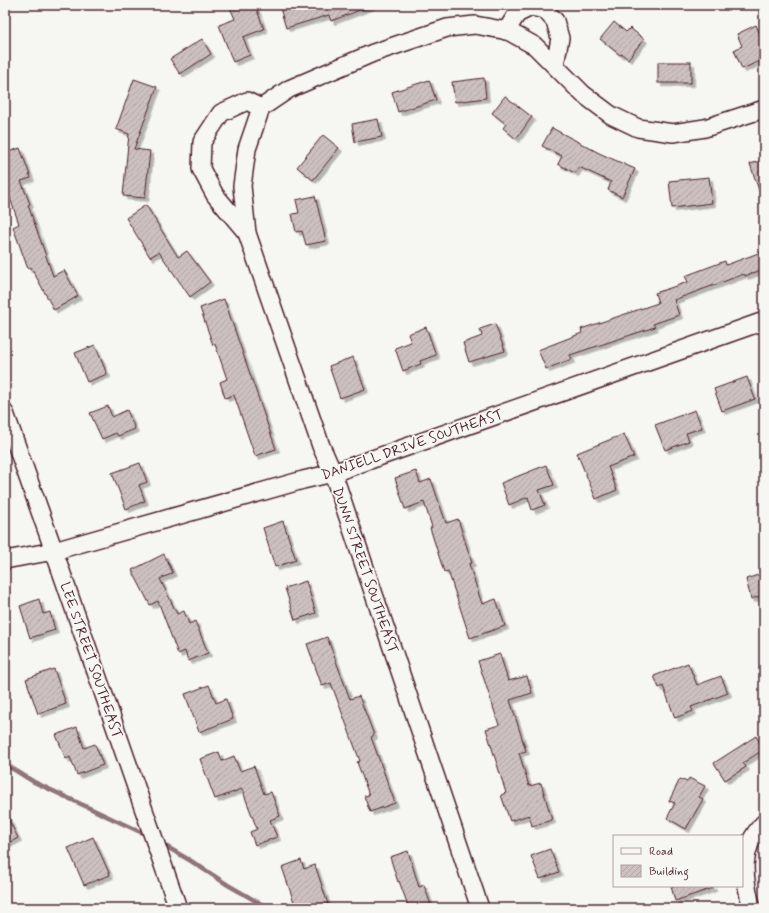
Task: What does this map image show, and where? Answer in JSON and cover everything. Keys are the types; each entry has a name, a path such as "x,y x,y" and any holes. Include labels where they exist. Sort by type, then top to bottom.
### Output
{"street":[{"path":"506,30 516,14 531,7 545,10 555,21 560,38 555,65"},
{"path":"261,108 289,89 373,53 447,28 475,25 506,30 534,46 583,94 611,115 638,128 673,133 705,128 764,108"},
{"name":"DUNN STREET SOUTHEAST","path":"247,233 215,195 201,169 202,142 221,113 247,101 261,108 247,149 242,186 247,233 321,446 333,473 480,908"},
{"name":"DANIELL DRIVE SOUTHEAST","path":"5,560 54,551 303,480 333,473 764,321"},
{"name":"LEE STREET SOUTHEAST","path":"5,413 178,908"},
{"path":"752,908 745,872 748,845 764,823"}],"building":[{"path":"229,5 255,5 264,29 243,37 250,55 233,62 219,25 235,19"},
{"path":"291,5 371,6 331,21 329,15 286,28 280,8"},
{"path":"614,22 626,32 630,28 644,39 628,59 622,54 620,55 600,39"},
{"path":"756,25 764,43 764,59 742,69 734,50 742,46 737,34"},
{"path":"202,39 211,54 180,74 170,59"},
{"path":"658,62 691,62 691,83 658,83"},
{"path":"484,78 486,98 455,102 452,82"},
{"path":"134,79 157,87 134,149 150,151 145,198 123,196 129,134 116,129"},
{"path":"429,80 436,100 398,112 392,92"},
{"path":"505,96 532,117 516,139 503,128 506,124 492,113"},
{"path":"378,119 382,137 355,142 352,124"},
{"path":"552,128 599,153 635,169 622,197 608,190 611,182 579,167 575,173 558,164 562,156 542,146"},
{"path":"323,135 339,148 313,180 297,167"},
{"path":"20,148 31,178 21,181 53,276 64,270 78,296 54,310 31,267 28,269 13,227 19,224 8,192 5,193 5,153"},
{"path":"764,160 764,199 762,199 750,164"},
{"path":"709,177 712,203 672,208 669,181"},
{"path":"315,196 326,241 306,245 302,231 296,232 292,214 299,213 296,200"},
{"path":"146,205 178,257 187,251 210,282 190,297 159,252 150,257 126,218"},
{"path":"764,251 764,269 745,276 744,274 674,300 679,315 653,324 655,327 570,355 572,359 546,369 538,350 582,333 581,329 658,303 655,293 688,282 685,276 725,261 726,265"},
{"path":"224,299 276,449 255,456 234,395 225,398 220,382 227,379 215,344 213,345 200,308"},
{"path":"495,324 505,351 469,362 463,343 482,336 480,329"},
{"path":"426,327 436,355 420,361 421,364 403,371 395,348 411,342 408,334"},
{"path":"95,345 107,374 87,382 75,353"},
{"path":"353,357 365,389 340,398 329,366"},
{"path":"747,377 755,399 722,411 714,389"},
{"path":"108,406 112,417 127,410 135,429 118,436 116,433 102,439 90,413"},
{"path":"695,410 702,428 686,433 689,441 665,450 655,425"},
{"path":"624,434 634,457 608,467 617,490 596,499 577,453"},
{"path":"140,463 147,482 139,485 145,501 126,509 112,473"},
{"path":"546,465 554,485 539,490 545,505 532,510 528,497 509,505 501,483"},
{"path":"416,471 420,483 431,479 446,523 458,519 472,563 469,564 482,604 496,599 505,626 470,638 448,571 444,572 430,528 432,527 424,502 405,509 395,478"},
{"path":"283,521 296,560 275,567 263,528"},
{"path":"164,554 173,573 160,579 177,614 184,611 189,624 195,621 208,653 188,661 185,651 178,654 158,601 150,605 132,570"},
{"path":"764,573 764,595 751,599 746,579"},
{"path":"306,581 316,613 295,620 285,588"},
{"path":"39,599 43,614 50,612 55,630 30,638 20,606"},
{"path":"327,637 350,699 359,696 374,735 371,737 395,803 370,812 364,796 369,795 357,762 360,761 331,683 322,686 307,644"},
{"path":"500,654 508,681 527,676 532,693 510,700 526,751 519,753 529,786 541,783 552,820 532,826 529,815 510,821 501,795 506,793 486,729 499,725 478,661"},
{"path":"688,663 697,685 721,676 728,693 691,707 693,711 675,718 663,686 659,688 654,676"},
{"path":"54,669 66,704 38,714 26,679"},
{"path":"209,685 216,703 226,699 233,719 199,732 185,694"},
{"path":"77,727 84,748 95,744 103,765 77,775 70,757 66,759 56,735"},
{"path":"756,736 764,749 743,763 746,767 725,780 714,763"},
{"path":"219,752 222,761 234,756 240,771 254,766 264,794 271,792 280,816 270,820 277,837 255,845 250,832 257,829 242,789 215,799 200,759"},
{"path":"689,778 705,786 699,797 703,799 686,829 667,818 675,803 669,801 680,779 687,782"},
{"path":"5,812 18,838 5,845"},
{"path":"93,837 110,875 84,885 68,848"},
{"path":"550,849 559,872 540,879 531,856"},
{"path":"408,851 419,887 424,885 432,908 409,908 399,881 398,882 390,857"},
{"path":"301,860 304,869 315,865 328,904 315,908 296,908 282,867"},
{"path":"671,887 713,887 713,888 675,901"}],"waterway":[{"path":"5,764 34,782 149,836"},
{"path":"162,844 268,908"}]}
